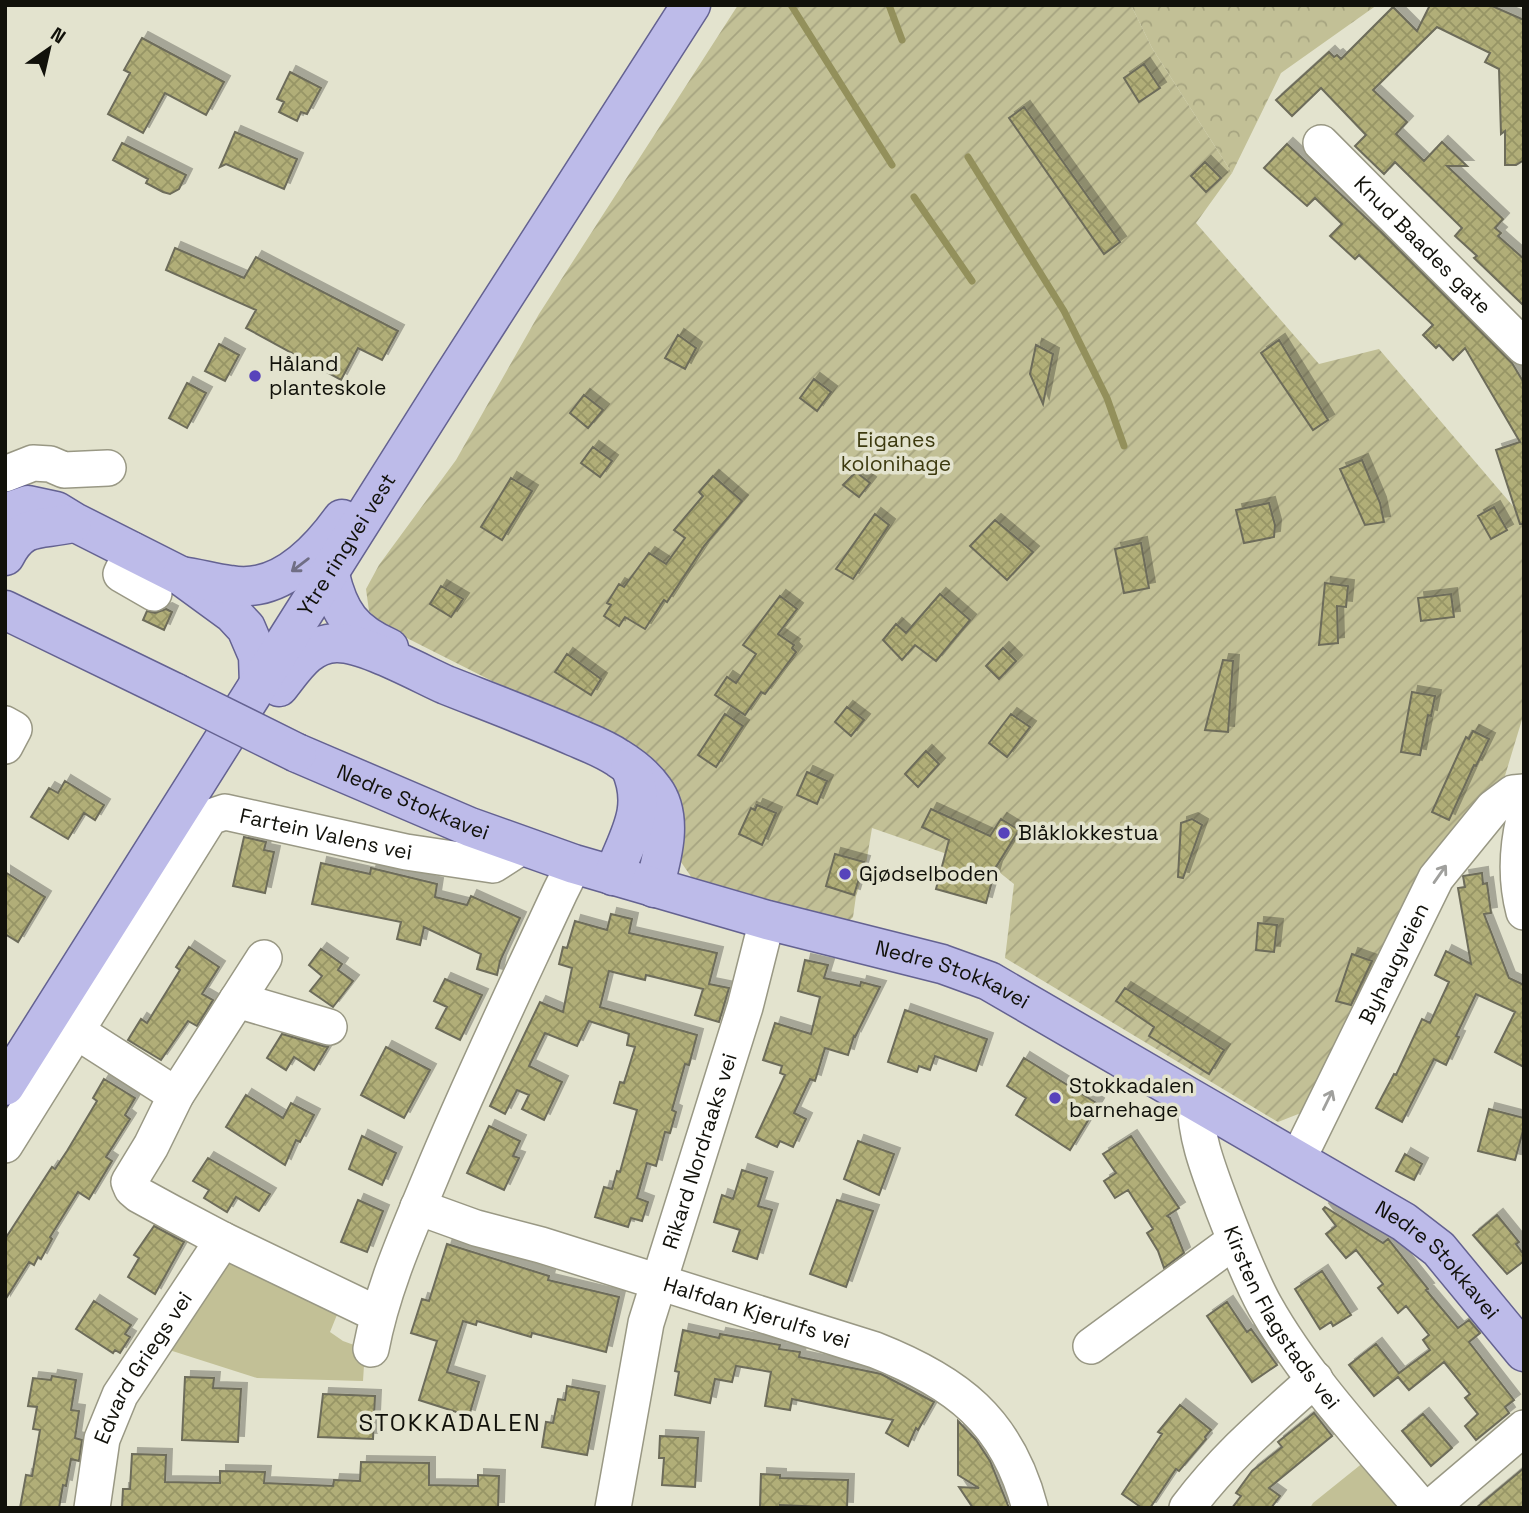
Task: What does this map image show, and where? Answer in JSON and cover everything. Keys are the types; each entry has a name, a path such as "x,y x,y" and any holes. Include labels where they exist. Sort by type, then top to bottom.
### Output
{"main road":[{"name":"Ytre ringvei vest","path":"5,1086 691,5"},
{"path":"168,584 204,578 232,586 258,584 295,570 328,538 411,413 450,381"},
{"path":"5,513 28,505 41,506 64,514 74,522 132,550 168,584 233,614 246,628 258,656 259,684"},
{"path":"5,556 14,542 31,528 74,522"},
{"path":"330,575 336,598 349,622 369,639 453,676 523,713 602,749 629,765 656,791 662,807 664,841 654,888"},
{"name":"Nedre Stokkavei","path":"5,610 297,753 521,847 767,920 942,964 989,981 1404,1222 1439,1249 1524,1352"},
{"path":"219,746 255,716 305,655 320,646 338,643 368,651 523,713"},
{"path":"613,876 637,814 639,796 629,765"}],"street":[{"name":"Knud Baades gate","path":"1321,143 1524,347"},
{"path":"5,474 33,463 50,464 64,470 108,468"},
{"name":"Byhaugveien","path":"1297,1161 1436,878 1493,808 1513,793 1524,792"},
{"name":"Fartein Valens vei","path":"5,1145 210,817 225,812 406,852 493,866 521,847"},
{"path":"1524,819 1518,862 1520,898 1524,912"},
{"path":"371,1349 377,1314 405,1235 450,1130 574,864"},
{"name":"Rikard Nordraaks vei","path":"613,1508 646,1323 727,1066 767,920"},
{"path":"264,958 176,1096 130,1182 132,1189 223,1240 377,1314"},
{"path":"237,1000 329,1027"},
{"path":"76,1031 176,1096"},
{"name":"Kirsten Flagstads vei","path":"1195,1101 1196,1131 1203,1157 1234,1241 1267,1310 1315,1379 1422,1508"},
{"name":"Halfdan Kjerulfs vei","path":"418,1207 476,1228 541,1245 875,1350 913,1365 960,1394 999,1437 1018,1469 1030,1508"},
{"name":"Edvard Griegs vei","path":"92,1508 102,1439 120,1395 223,1240"},
{"path":"1091,1346 1234,1241"},
{"path":"1187,1508 1212,1474 1247,1438 1315,1379"},
{"path":"1430,1508 1524,1428"}],"green space":[{"name":"Eiganes kolonihage","path":"738,5 1131,5 1152,48 1232,173 1196,223 1319,364 1379,349 1524,519 1524,713 1504,779 1306,1111 1278,1122 1005,958 1014,884 999,872 872,828 853,917 845,925 713,892 692,878 681,862 678,842 624,741 496,683 383,626 369,611 366,589 379,565 456,460 539,314"},
{"path":"1131,5 1377,5 1281,73 1232,173 1152,48"},
{"path":"230,1256 341,1305 330,1332 343,1341 365,1349 363,1381 257,1378 163,1348"},
{"path":"1364,1462 1401,1508 1310,1508 1313,1503"}],"building":[{"path":"1430,5 1490,5 1524,20 1524,160 1516,165 1505,165 1505,131 1501,134 1499,69 1485,62 1490,53 1437,27 1373,90 1407,122 1396,134 1424,161 1442,142 1467,166 1447,166 1503,219 1495,228 1501,233 1498,236 1524,259 1524,306 1455,236 1462,228 1395,162 1384,174 1355,146 1366,135 1321,88 1292,116 1276,100 1329,52 1341,59 1393,7 1417,31"},
{"path":"142,38 224,82 206,115 165,93 143,133 108,114 130,73 124,70"},
{"path":"1144,64 1160,88 1139,102 1124,78"},
{"path":"290,72 321,88 307,114 301,112 297,121 279,112 284,102 277,99"},
{"path":"1024,107 1120,242 1104,254 1009,118"},
{"path":"235,132 297,159 284,189 226,164 220,167"},
{"path":"122,143 186,175 179,189 170,194 163,192 146,183 148,179 113,160"},
{"path":"1287,144 1381,232 1512,363 1524,383 1524,524 1520,524 1496,450 1520,442 1465,348 1453,360 1439,345 1436,348 1423,335 1433,325 1359,255 1355,259 1330,236 1342,224 1315,198 1307,206 1264,168"},
{"path":"1205,162 1221,178 1206,192 1191,176"},
{"path":"175,248 244,278 256,257 398,331 382,360 358,348 341,380 246,328 256,310 166,270"},
{"path":"678,335 696,348 685,369 665,358"},
{"path":"1279,340 1328,420 1313,430 1261,353"},
{"path":"219,344 239,355 225,381 205,371"},
{"path":"1036,345 1053,354 1043,404 1030,374"},
{"path":"814,379 831,392 817,411 800,398"},
{"path":"187,383 206,393 187,428 169,418"},
{"path":"584,395 603,410 588,428 570,413"},
{"path":"593,447 612,461 600,477 581,463"},
{"path":"1362,460 1380,503 1384,522 1365,525 1340,469"},
{"path":"856,472 870,483 859,497 843,485"},
{"path":"713,476 742,501 704,546 667,602 664,600 645,629 625,617 619,626 604,616 611,605 607,603 619,584 624,587 649,553 666,564 685,538 674,530 703,496 699,492"},
{"path":"511,478 532,491 502,540 481,527"},
{"path":"1269,503 1275,525 1274,537 1244,543 1236,510"},
{"path":"1494,507 1507,530 1491,539 1478,516"},
{"path":"875,514 889,525 853,579 836,569"},
{"path":"995,520 1033,552 1007,580 970,546"},
{"path":"1141,543 1149,588 1124,593 1115,549"},
{"path":"1325,583 1348,586 1346,607 1337,606 1338,643 1319,645"},
{"path":"441,586 463,599 451,617 430,604"},
{"path":"940,594 970,620 936,661 915,645 902,660 883,640 896,624 906,633"},
{"path":"1451,594 1454,617 1421,621 1418,598"},
{"path":"780,596 797,609 778,634 794,645 792,648 796,652 765,694 761,692 745,715 715,695 727,677 736,683 756,654 743,645"},
{"path":"166,609 172,612 164,630 143,620 147,611 155,613"},
{"path":"1003,648 1016,661 999,679 986,666"},
{"path":"567,654 601,679 591,695 555,672"},
{"path":"1223,660 1233,661 1228,732 1205,730"},
{"path":"1412,692 1435,696 1431,716 1428,715 1420,755 1401,752"},
{"path":"847,707 864,720 851,736 835,722"},
{"path":"725,714 743,726 716,767 698,755"},
{"path":"1011,714 1030,727 1007,757 989,743"},
{"path":"1473,731 1489,739 1449,820 1432,812 1466,737 1469,739"},
{"path":"926,751 939,764 918,787 905,774"},
{"path":"807,772 827,781 817,804 797,795"},
{"path":"65,781 104,805 95,820 84,813 68,839 31,817 49,788 58,793"},
{"path":"757,805 776,813 762,845 739,834 751,808 755,810"},
{"path":"931,809 990,836 1001,819 1019,830 996,867 986,903 936,889 949,840 922,827"},
{"path":"1192,819 1202,825 1183,878 1178,877 1181,823"},
{"path":"244,837 266,842 264,850 274,852 265,893 233,886"},
{"name":"Gjødselboden","path":"835,854 864,862 854,895 826,886"},
{"path":"321,863 370,874 371,868 437,884 435,897 467,905 471,896 520,918 500,961 497,975 477,969 481,954 424,927 420,945 397,939 401,922 312,904"},
{"path":"5,872 45,897 18,942 5,934"},
{"path":"1482,873 1483,884 1487,883 1491,913 1484,914 1509,978 1524,985 1524,1067 1495,1052 1515,1012 1476,994 1446,1065 1434,1059 1402,1122 1376,1108 1394,1074 1396,1075 1422,1019 1430,1023 1449,982 1435,975 1446,951 1471,964 1458,888 1465,887 1463,876"},
{"path":"611,914 632,919 629,933 717,953 709,984 729,988 719,1022 695,1015 703,989 646,975 645,980 609,971 600,1007 697,1035 689,1065 685,1064 672,1110 676,1112 670,1133 665,1132 656,1166 647,1163 637,1198 648,1202 642,1221 631,1218 628,1227 595,1217 604,1187 612,1189 617,1171 620,1172 637,1110 614,1103 620,1082 624,1083 635,1047 627,1045 629,1034 589,1021 577,1046 545,1033 529,1066 562,1082 544,1120 522,1109 529,1095 517,1090 505,1114 490,1106 540,1002 563,1012 572,968 559,964 563,947 567,948 575,921 607,930"},
{"path":"1258,923 1277,925 1274,952 1256,950"},
{"path":"189,947 219,967 202,994 213,1000 197,1026 188,1021 161,1060 128,1040 141,1019 147,1023 180,970 176,967"},
{"path":"321,949 342,964 338,970 353,981 333,1007 310,991 322,976 309,965"},
{"path":"1352,954 1372,961 1351,1005 1336,1001"},
{"path":"805,960 828,965 824,978 860,986 861,982 880,987 854,1036 848,1055 825,1048 815,1081 810,1079 794,1113 806,1119 793,1147 780,1141 777,1147 756,1137 785,1075 780,1073 782,1066 763,1060 775,1023 811,1034 820,997 798,991"},
{"path":"445,979 482,995 460,1040 436,1028 447,1007 434,1001"},
{"path":"1125,988 1224,1050 1209,1074 1149,1036 1154,1027 1116,1001"},
{"path":"905,1010 987,1039 976,1071 935,1056 930,1070 919,1066 917,1072 888,1062"},
{"path":"282,1034 328,1047 314,1070 294,1057 286,1070 267,1058"},
{"path":"386,1047 430,1070 404,1118 361,1095"},
{"path":"1024,1058 1098,1104 1070,1150 1016,1115 1026,1098 1007,1086"},
{"path":"104,1079 135,1098 125,1115 130,1119 106,1157 112,1161 89,1199 78,1192 50,1237 52,1239 41,1259 38,1257 34,1265 29,1262 5,1300 5,1239 52,1167 55,1169 67,1151 97,1101 93,1098"},
{"path":"246,1095 283,1118 291,1103 314,1115 300,1142 296,1140 285,1165 226,1127"},
{"path":"1489,1109 1524,1118 1515,1160 1478,1151"},
{"path":"489,1126 520,1141 513,1156 519,1158 504,1190 467,1173"},
{"path":"362,1136 396,1153 382,1185 349,1169"},
{"path":"1131,1136 1179,1208 1167,1216 1184,1253 1164,1268 1147,1233 1153,1229 1128,1190 1115,1198 1104,1181 1116,1173 1103,1154"},
{"path":"858,1141 894,1154 879,1195 844,1179"},
{"path":"1405,1154 1422,1164 1414,1180 1396,1171"},
{"path":"208,1158 270,1194 259,1211 236,1197 227,1212 204,1198 209,1190 193,1181"},
{"path":"742,1170 767,1178 758,1206 772,1210 757,1259 733,1251 740,1230 714,1222 722,1195 733,1199"},
{"path":"358,1200 383,1211 367,1252 341,1242"},
{"path":"837,1200 873,1211 846,1287 810,1274"},
{"path":"1325,1207 1383,1243 1388,1239 1458,1328 1469,1320 1480,1333 1469,1342 1514,1400 1505,1407 1509,1413 1476,1440 1465,1426 1478,1414 1465,1398 1470,1394 1444,1362 1409,1390 1398,1377 1374,1396 1349,1365 1376,1344 1399,1373 1430,1350 1423,1340 1429,1335 1406,1306 1398,1313 1378,1288 1383,1284 1356,1250 1346,1258 1326,1234 1336,1226 1323,1209"},
{"path":"1497,1215 1519,1242 1516,1244 1524,1255 1524,1261 1507,1274 1473,1235"},
{"path":"154,1226 184,1242 155,1294 128,1277 139,1258 134,1255"},
{"path":"447,1244 549,1276 548,1280 619,1297 606,1352 532,1333 531,1337 477,1321 476,1325 463,1321 447,1372 479,1382 469,1416 419,1400 437,1341 411,1333 422,1299 429,1301"},
{"path":"1322,1271 1351,1315 1333,1326 1331,1322 1320,1329 1295,1289"},
{"path":"94,1301 131,1325 125,1334 130,1337 120,1353 115,1350 113,1353 76,1329"},
{"path":"1227,1302 1247,1332 1251,1329 1277,1365 1252,1382 1207,1316"},
{"path":"683,1330 719,1338 720,1334 780,1345 779,1349 800,1352 799,1357 881,1374 934,1402 918,1430 916,1428 908,1446 886,1433 893,1420 792,1399 790,1410 765,1406 771,1372 736,1366 732,1382 715,1379 710,1403 675,1395 679,1372 675,1371"},
{"path":"52,1376 76,1380 71,1410 79,1411 75,1438 82,1440 79,1461 71,1459 59,1508 20,1508 26,1475 32,1476 40,1430 33,1429 37,1407 28,1406 33,1378 51,1380"},
{"path":"185,1377 214,1378 213,1388 241,1389 238,1442 182,1440"},
{"path":"567,1386 599,1392 587,1455 542,1447 546,1422 553,1423 558,1399 565,1400"},
{"path":"323,1394 375,1396 373,1439 318,1437"},
{"path":"1180,1405 1211,1430 1179,1471 1176,1469 1150,1508 1142,1508 1122,1494 1162,1434 1158,1432"},
{"path":"1314,1413 1332,1436 1269,1488 1280,1496 1271,1508 1232,1508 1241,1496 1236,1493 1252,1471 1282,1447 1278,1442"},
{"path":"1423,1414 1452,1448 1431,1466 1402,1431"},
{"path":"958,1421 976,1440 990,1461 1009,1508 973,1508 959,1487 979,1488 958,1475"},
{"path":"660,1436 698,1438 695,1487 662,1485 664,1458 659,1458"},
{"path":"132,1454 166,1455 165,1482 220,1483 220,1471 265,1472 264,1483 333,1486 334,1480 360,1481 361,1462 429,1463 429,1485 478,1486 478,1475 499,1476 498,1508 122,1508 123,1489 130,1489"},
{"path":"1524,1468 1524,1508 1476,1508"},
{"path":"761,1474 780,1475 780,1478 848,1480 847,1508 780,1505 780,1508 760,1508"}],"waterway":[{"path":"791,5 892,165"},
{"path":"889,5 902,40"},
{"path":"968,157 1064,311 1107,398 1124,446"},
{"path":"914,197 972,281"}],"place":[{"name":"Håland planteskole","path":"255,376"},
{"name":"Blåklokkestua","path":"1004,833"},
{"name":"Gjødselboden","path":"845,874"},
{"name":"Stokkadalen barnehage","path":"1055,1098"}],"district":[{"name":"STOKKADALEN","path":"450,1423"}]}
